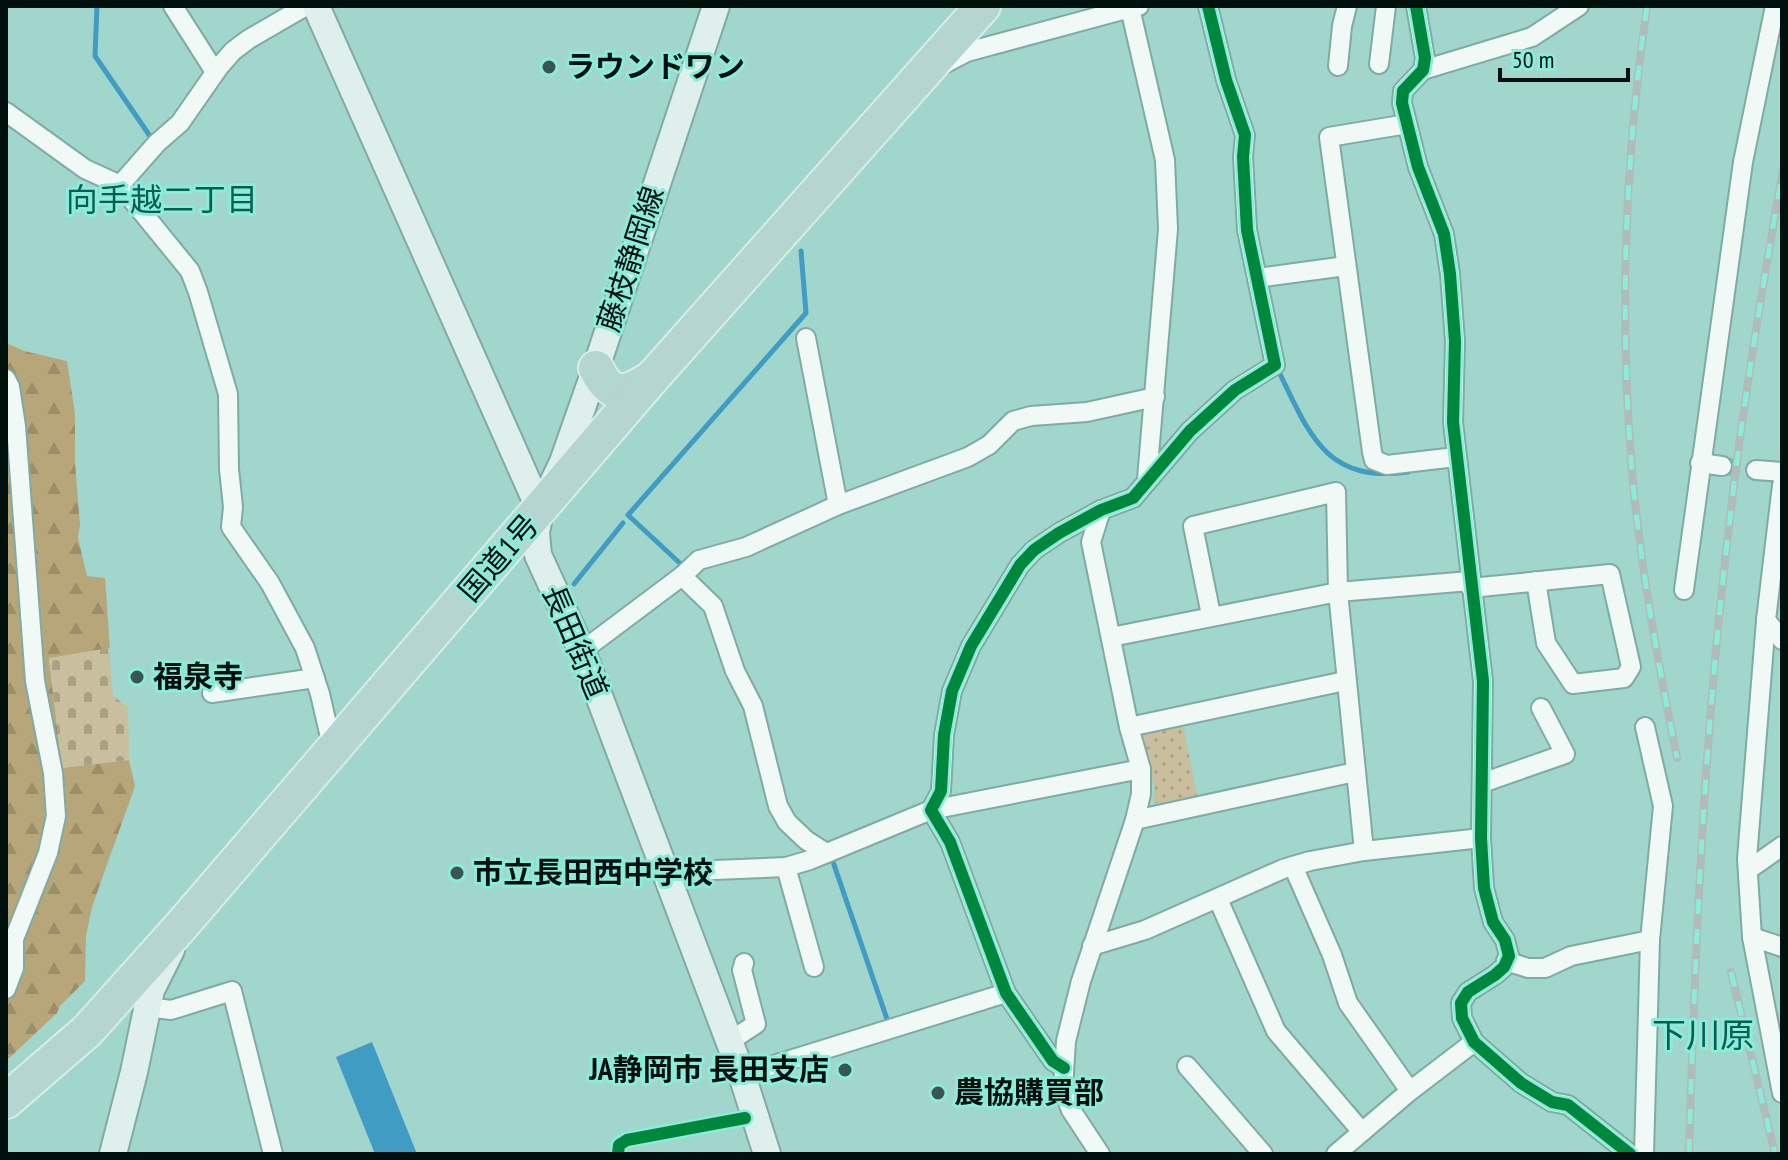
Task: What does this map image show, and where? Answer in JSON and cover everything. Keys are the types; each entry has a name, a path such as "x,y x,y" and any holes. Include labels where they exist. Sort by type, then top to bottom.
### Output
{"highway":[{"name":"国道1号","path":"6,1101 87,1031 182,925 652,378 983,6"},
{"path":"596,368 603,382 618,391 628,392 652,378"}],"main road":[{"name":"長田街道","path":"316,6 540,510 536,533 538,555 582,651 730,1041 767,1154"},
{"name":"藤枝静岡線","path":"540,510 563,462 596,368 716,6"},
{"path":"113,1154 151,990 182,925"},
{"path":"87,1031 110,1021 122,1026 129,1035 134,1054 134,1072"}],"street":[{"path":"173,6 215,72"},
{"path":"120,185 157,143 180,123 233,51 306,6"},
{"path":"931,810 941,791 946,715 952,691 971,646 998,598 1034,550 1101,510 1133,498 1190,431 1235,390 1275,365 1246,216 1245,135 1226,80 1208,6"},
{"path":"1338,66 1347,6"},
{"path":"1379,64 1386,6"},
{"path":"1416,6 1425,58 1423,70"},
{"path":"1579,6 1532,37 1423,70 1403,91 1402,103 1418,167 1444,234 1450,274 1455,341 1453,422 1483,681 1481,838 1484,888 1493,922 1505,940 1509,956 1495,975 1468,992 1461,1003 1467,1031 1474,1042 1521,1083 1552,1102 1568,1105 1630,1154"},
{"path":"1684,590 1743,162 1775,6"},
{"path":"918,77 967,52 1134,7 1165,160 1168,229 1147,481"},
{"path":"6,112 85,169 120,185 190,271 228,394 233,507 231,527 256,560 305,648 333,750"},
{"path":"1407,124 1329,137 1374,460 1387,465 1456,457"},
{"path":"1257,278 1346,266"},
{"path":"806,338 838,505"},
{"path":"6,379 16,426 35,681 56,794 56,816 48,853 14,939 14,968 6,989"},
{"path":"582,651 699,560 746,547 838,505 968,457 989,445 1013,421 1031,416 1087,412 1155,397"},
{"path":"1700,463 1722,466"},
{"path":"1756,470 1782,472"},
{"path":"1782,485 1766,620 1748,870 1752,937 1782,1093"},
{"path":"1211,615 1193,526 1336,492 1338,592 1364,851"},
{"path":"1100,1154 1071,1110 1063,1089 1064,1068 1071,1016 1141,794 1141,769 1129,727 1091,542 1101,510"},
{"path":"1111,637 1338,592 1610,574 1631,667 1624,678 1573,684 1546,643 1536,581"},
{"path":"682,576 713,606 735,671 753,706 778,806 787,822 826,853"},
{"path":"1766,620 1782,640"},
{"path":"212,693 315,678"},
{"path":"1129,727 1345,681"},
{"path":"1482,783 1565,754 1541,708"},
{"path":"1644,1154 1650,940 1663,806 1645,727"},
{"path":"665,872 786,867 931,810 1141,769"},
{"path":"1135,820 1355,772"},
{"path":"931,810 950,842 1006,993 1053,1061 1064,1068"},
{"path":"1092,946 1145,930 1293,866 1364,851 1481,838"},
{"path":"1748,870 1782,846"},
{"path":"1293,866 1339,952 1348,1003 1410,1091"},
{"path":"786,867 814,967"},
{"path":"1218,899 1276,1031 1352,1146 1410,1091 1474,1042"},
{"path":"1752,937 1779,943"},
{"path":"1506,961 1528,968 1545,968 1571,956 1650,940"},
{"path":"730,1041 756,1024 742,970 744,963"},
{"path":"147,1007 171,1010 232,991 273,1154"},
{"path":"742,1075 1006,993"},
{"path":"1187,1066 1263,1154"}],"green space":[{"path":"6,343 24,351 67,361 75,414 78,538 87,576 105,578 110,648 49,659 62,768 129,760 135,786 92,907 86,936 85,981 57,1013 6,1061"},
{"path":"109,648 113,696 128,707 129,760 62,768 49,658"},
{"path":"1183,725 1198,799 1164,806 1153,802 1155,790 1142,734"}],"water":[{"path":"372,1042 417,1154 375,1154 336,1057"}],"waterway":[{"path":"97,6 95,56 152,139"},
{"path":"684,567 628,515 806,313 801,251"},
{"path":"1280,374 1312,435 1340,462 1358,470 1408,472"},
{"path":"574,584 623,523"},
{"path":"831,856 888,1022"}],"tunnel":[{"path":"1722,466 1756,470"}],"railway":[{"path":"1647,6 1629,184 1626,364 1633,483 1641,552 1677,758"},
{"path":"1689,1154 1702,840 1720,605 1746,394 1782,174"},
{"path":"1731,972 1775,1154"}],"cycle path":[{"path":"1064,1068 1053,1061 1006,993 950,842 931,810 941,791 944,735 952,691 971,646 1020,565 1034,550 1059,533 1101,510 1133,498 1190,431 1235,390 1275,365 1247,230 1243,157 1245,135 1226,80 1208,6"},
{"path":"1416,6 1425,58 1423,70 1403,91 1402,103 1418,167 1444,234 1450,274 1455,341 1453,422 1483,681 1481,838 1484,888 1493,922 1505,940 1509,956 1504,967 1495,975 1468,992 1461,1003 1462,1018 1474,1042 1521,1083 1552,1102 1568,1105 1630,1154"},
{"path":"618,1154 619,1145 627,1140 745,1118"}],"place":[{"name":"ラウンドワン","path":"549,67"},
{"name":"福泉寺","path":"137,677"},
{"name":"市立長田西中学校","path":"457,873"},
{"name":"JA静岡市 長田支店","path":"845,1070"},
{"name":"農協購買部","path":"938,1093"}],"district":[{"name":"向手越二丁目","path":"162,200"},
{"name":"下川原","path":"1703,1035"}]}
